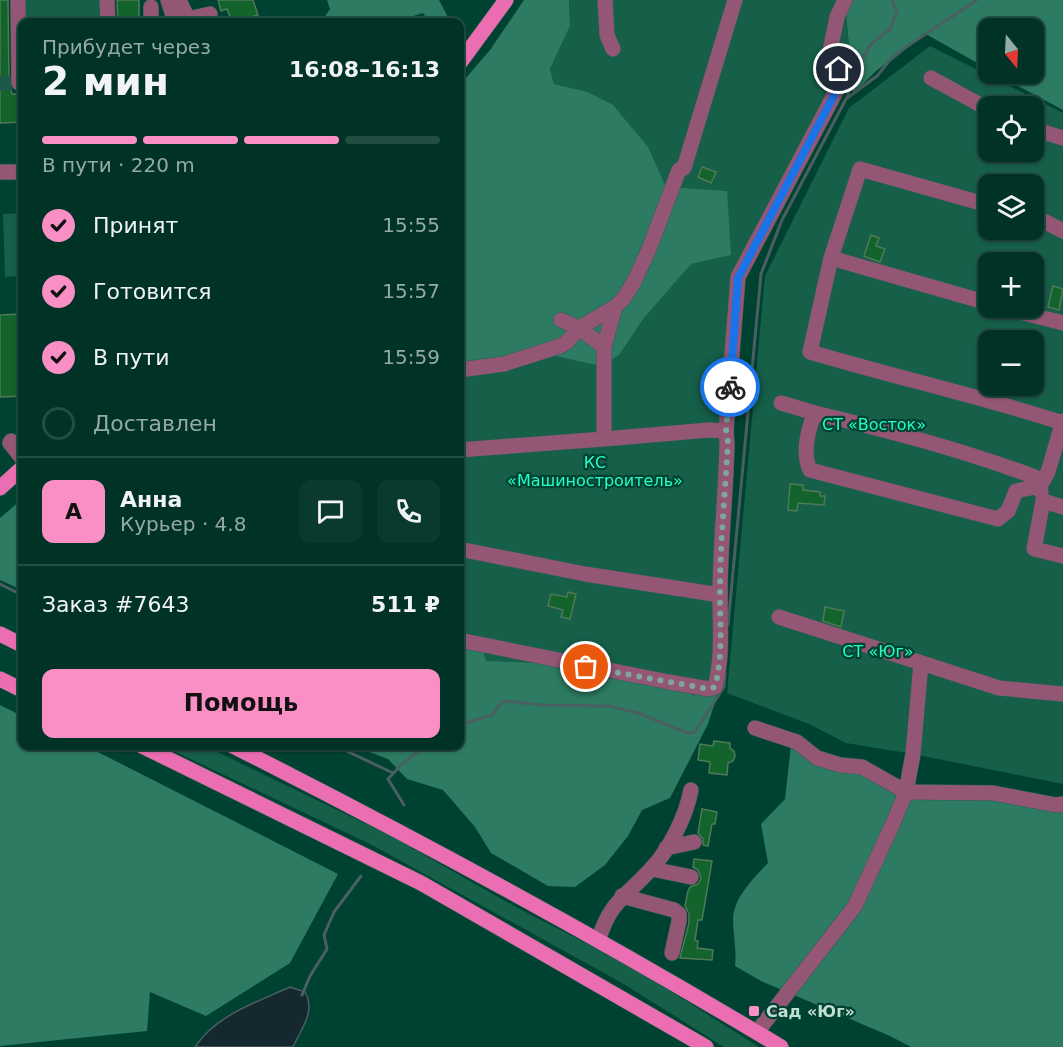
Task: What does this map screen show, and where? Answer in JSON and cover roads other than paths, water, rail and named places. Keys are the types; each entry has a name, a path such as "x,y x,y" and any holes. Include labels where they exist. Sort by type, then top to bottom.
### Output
{"main road":[{"path":"464,57 506,0"},
{"path":"0,488 18,472"},
{"path":"0,634 18,643"},
{"path":"150,750 421,883 706,1047"},
{"path":"241,750 386,823 598,939 781,1047"}],"street":[{"path":"18,0 18,83"},
{"path":"107,0 108,18"},
{"path":"168,0 174,18"},
{"path":"179,0 188,18"},
{"path":"605,0 607,34 613,49"},
{"path":"464,369 504,364 560,346 567,342 579,328 615,307 624,298 649,249 679,170 684,168 735,0"},
{"path":"464,641 709,689 715,687 719,670 722,621 720,595 728,443 726,430 738,278 842,80 839,69 828,61 837,17 845,0"},
{"path":"151,7 151,18"},
{"path":"192,18 210,14"},
{"path":"932,78 978,103"},
{"path":"1044,132 1063,138"},
{"path":"978,202 860,169 831,258 810,352 996,401 1063,422 1042,494 1034,549 1063,556"},
{"path":"0,172 18,172"},
{"path":"1044,221 1063,231"},
{"path":"831,258 978,300"},
{"path":"604,439 604,347 615,307"},
{"path":"1043,318 1063,323"},
{"path":"561,320 579,328 604,347"},
{"path":"781,403 922,439 988,459 1035,477 1042,494"},
{"path":"815,413 808,429 807,463 810,470 998,519 1008,511 1016,490 1042,494 1063,507"},
{"path":"464,450 726,430"},
{"path":"11,441 10,443 18,453"},
{"path":"464,550 585,574 720,595"},
{"path":"779,617 999,688 1063,694"},
{"path":"757,1032 855,906 906,792 914,747 921,663"},
{"path":"755,728 797,742 817,758 840,765 862,767 906,792 993,793 1056,805 1063,804"},
{"path":"598,939 603,924 622,896 652,869 666,849 688,805 691,790"},
{"path":"666,849 694,842"},
{"path":"652,869 691,877"},
{"path":"622,896 674,910 678,914 680,921 672,953"}],"water":[{"path":"290,987 305,992 309,1006 306,1020 293,1047 195,1047 214,1026 226,1018"}],"waterway":[{"path":"847,97 859,65 871,44 890,29 897,12 892,0"},
{"path":"728,625 761,274 782,220 846,99 877,76 889,61 906,47 977,0"},
{"path":"0,584 18,593"},
{"path":"464,723 492,715 503,701 543,705 609,706 638,713 688,733 695,732 724,687 725,673"},
{"path":"344,750 393,773"},
{"path":"404,805 388,779 420,750"},
{"path":"302,995 310,976 327,949 324,935 334,912 361,876"}],"tunnel":[{"path":"0,83 12,83"}],"place":[{"name":"Сад «Юг»","path":"754,1011"}],"park label":[{"name":"СТ «Восток»","path":"874,424"},
{"name":"КС «Машиностроитель»","path":"595,471"},
{"name":"СТ «Юг»","path":"878,651"}]}
